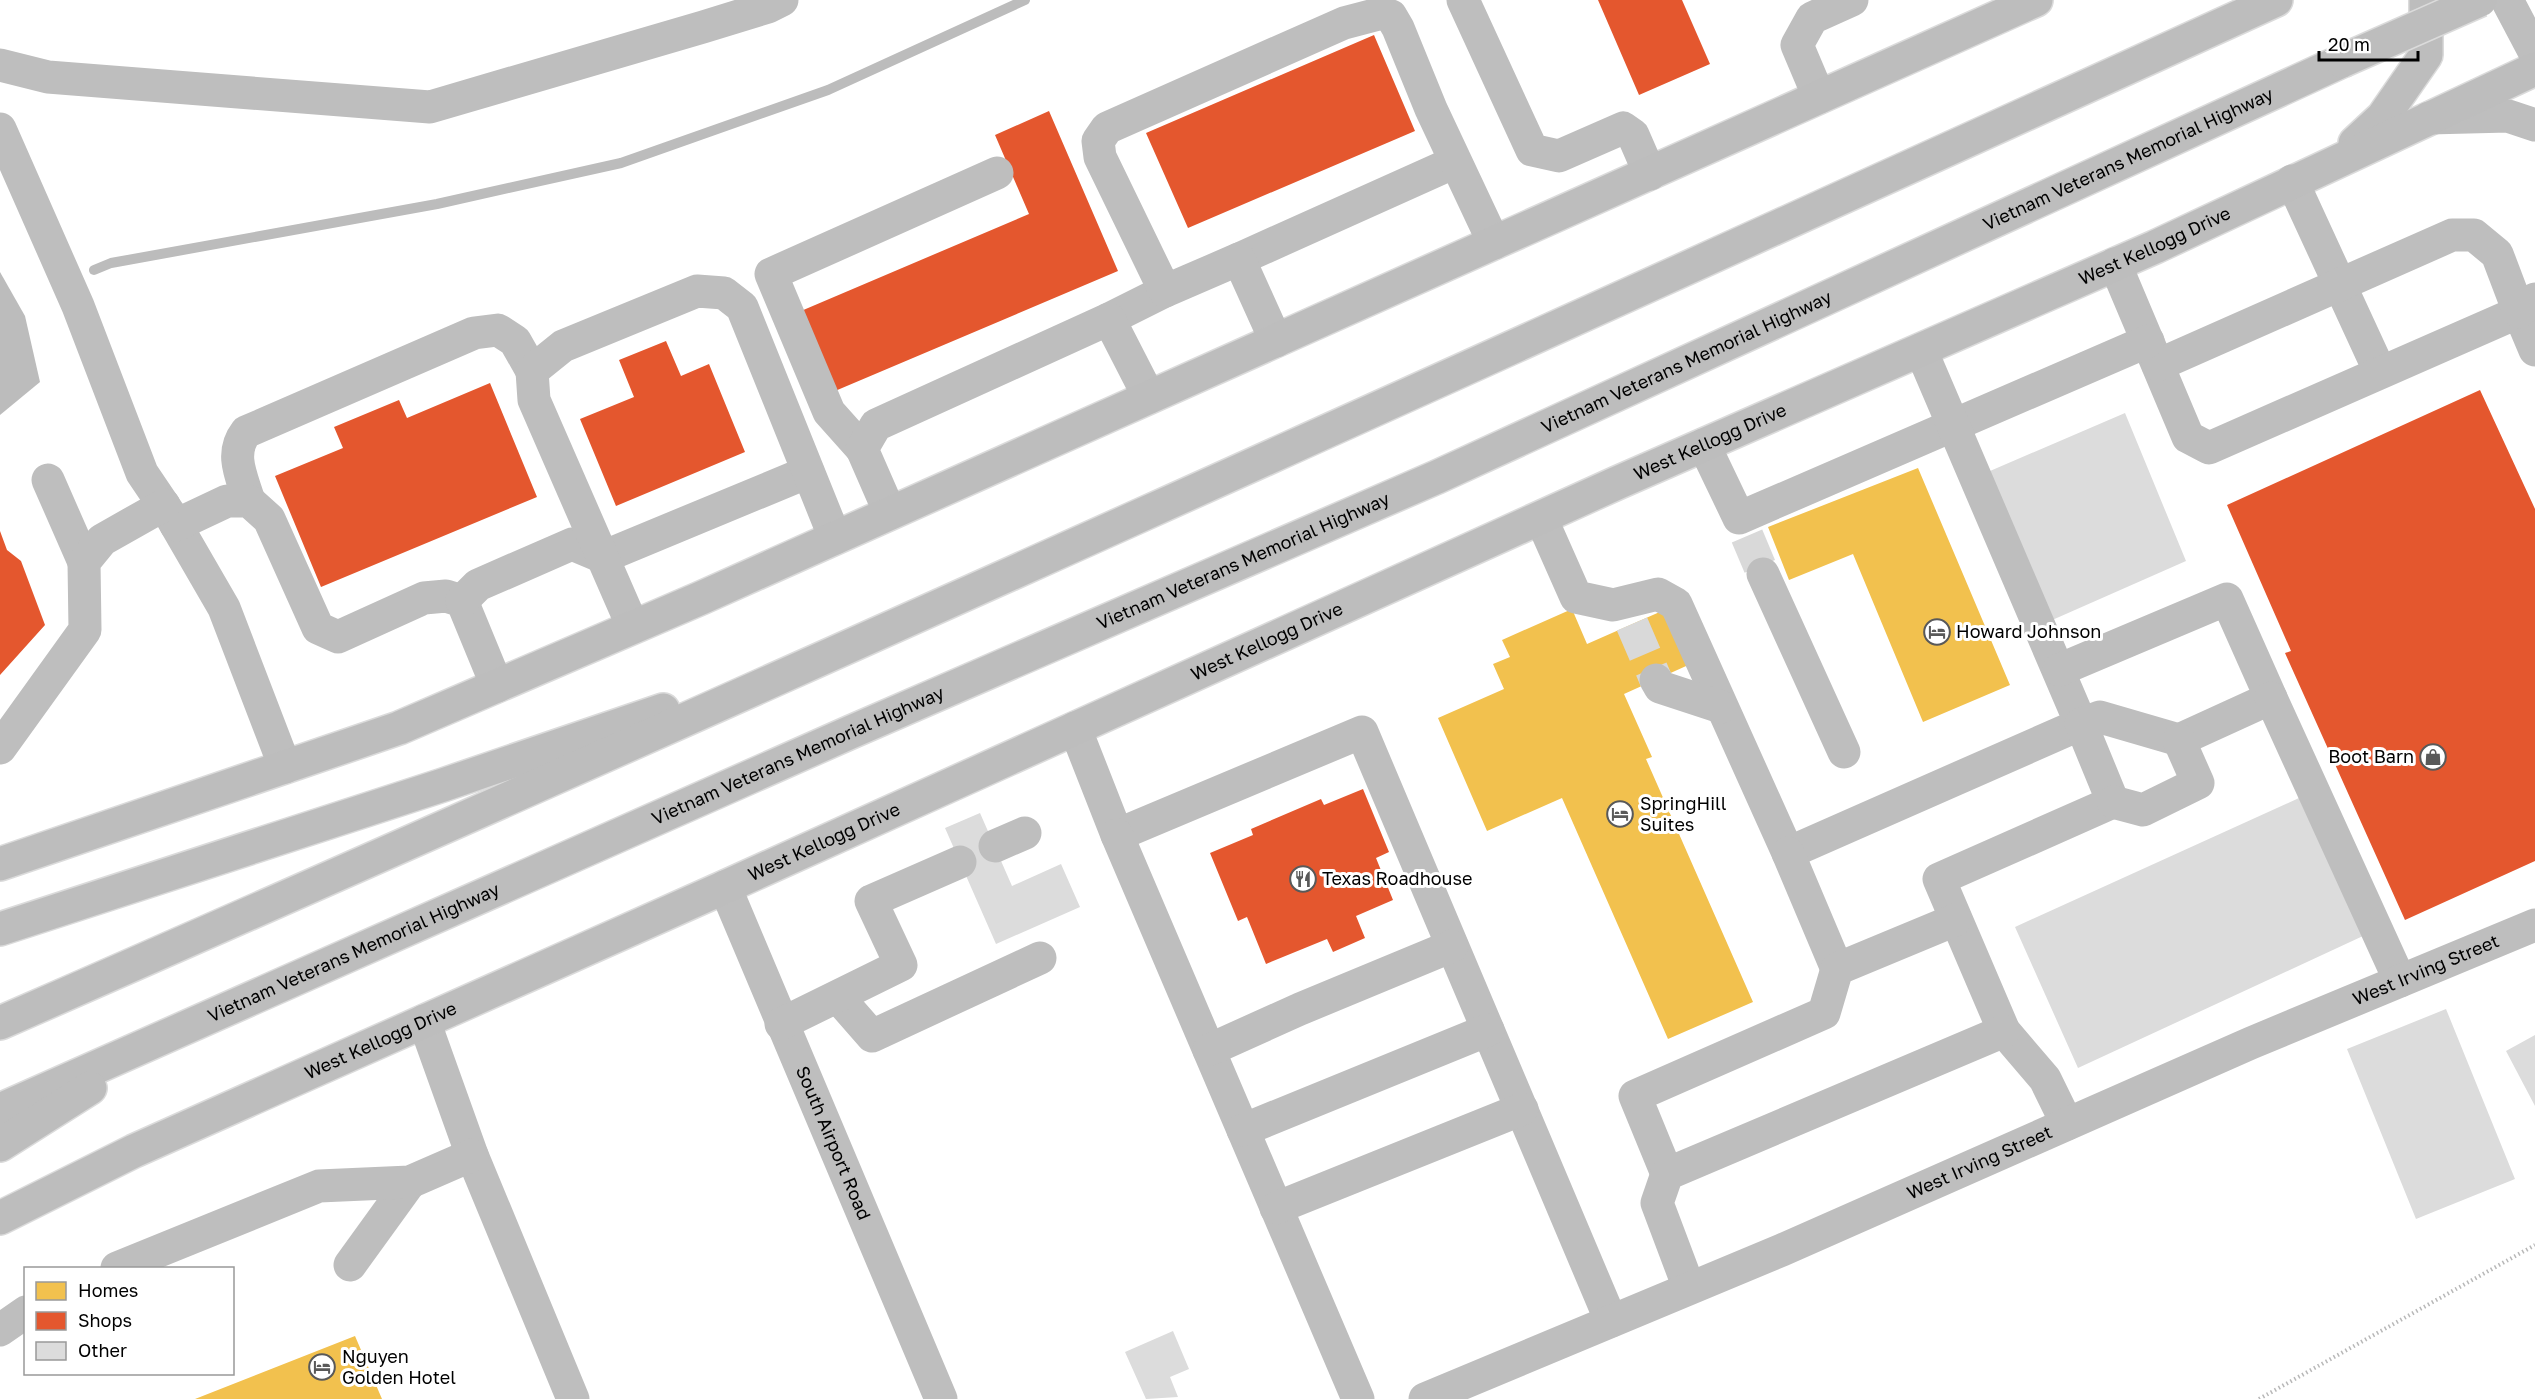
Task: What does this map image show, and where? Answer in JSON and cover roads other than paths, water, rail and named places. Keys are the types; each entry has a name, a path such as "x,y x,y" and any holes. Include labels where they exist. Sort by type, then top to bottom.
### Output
{"main road":[{"path":"0,864 399,728 835,538 2036,0"},
{"path":"0,1023 474,815 1412,394 2276,0"},
{"path":"2336,161 2383,117 2426,55 2426,0"},
{"name":"Vietnam Veterans Memorial Highway","path":"0,1110 862,727 1437,477 2342,61 2480,0"},
{"name":"West Kellogg Drive","path":"0,1218 134,1150 724,887 1541,518 2115,264 2535,69"},
{"path":"0,929 443,785 857,643"},
{"path":"0,1145 182,1030"}],"street":[{"path":"0,65 48,77 201,87 430,107 724,20 782,0"},
{"path":"1463,0 1532,150 1558,156 1623,128 1633,135 1650,174"},
{"path":"1819,97 1797,45 1812,18 1852,0"},
{"path":"2507,0 2535,53"},
{"path":"1165,291 1100,157 1098,141 1107,128 1170,98 1344,23 1382,13 1390,16 1398,28 1455,162 1494,243"},
{"path":"2429,118 2508,116 2535,125"},
{"path":"0,129 78,306 142,473 170,515 224,609 285,767"},
{"path":"862,449 876,425 1109,319 1165,291 1455,162"},
{"path":"890,513 862,449 829,412 771,274 997,173"},
{"path":"2292,182 2380,372"},
{"path":"1704,446 1743,527 1953,424 2340,284 2452,235 2474,235 2497,254 2527,306 2535,350"},
{"path":"1239,259 1276,341"},
{"path":"2115,264 2188,437 2209,448 2527,306"},
{"path":"532,371 563,346 697,291 724,293 742,307 835,538"},
{"path":"1109,319 1149,397"},
{"path":"462,601 446,596 424,598 338,637 318,628 269,519 249,501 237,460 238,442 246,432 474,333 498,330 515,341 532,371 534,400 633,627"},
{"path":"1920,350 2113,802"},
{"path":"462,601 478,585 572,544 603,557 808,472"},
{"path":"0,748 85,630 84,562 48,480"},
{"path":"84,562 102,540 170,515 227,501 249,501"},
{"path":"1541,518 1576,597 1613,605 1627,613 1658,594 1676,604 1788,853 1837,969 1824,1013 1635,1096 1667,1174 1657,1203 1689,1288"},
{"path":"1763,574 1844,752"},
{"path":"2056,664 2227,600 2400,981"},
{"path":"462,601 497,686"},
{"path":"1656,680 1660,687 1721,707"},
{"path":"1788,853 2100,717 2179,740 2271,698"},
{"path":"1075,728 1117,835 1358,1399"},
{"path":"1117,835 1362,732 1611,1321"},
{"path":"2067,1124 2045,1079 2004,1030 1955,920 1940,879 2113,802 2143,810 2198,783 2179,740"},
{"path":"995,846 1025,833"},
{"path":"781,1024 901,965 871,901 960,862"},
{"name":"South Airport Road","path":"724,887 941,1399"},
{"path":"1837,969 1955,920"},
{"name":"West Irving Street","path":"1425,1399 1782,1250 2251,1042 2535,925"},
{"path":"1209,1050 1452,945"},
{"path":"838,997 872,1036 1040,958"},
{"path":"424,1021 472,1155 573,1399"},
{"path":"1243,1130 1488,1030"},
{"path":"1667,1174 2004,1030"},
{"path":"1276,1208 1522,1109"},
{"path":"122,1267 319,1186 410,1182 472,1155"},
{"path":"350,1265 410,1182"},
{"path":"0,1330 24,1313"}],"waterway":[{"path":"94,270 111,263 437,204 621,163 828,90 1025,0"}],"tunnel":[{"path":"1747,536 1763,574"},
{"path":"1632,624 1656,680"}],"place":[{"name":"Howard Johnson","path":"1937,632"},
{"name":"Boot Barn","path":"2433,757"},
{"name":"SpringHill Suites","path":"1620,814"},
{"name":"Texas Roadhouse","path":"1303,879"},
{"name":"Nguyen Golden Hotel","path":"322,1367"}]}
